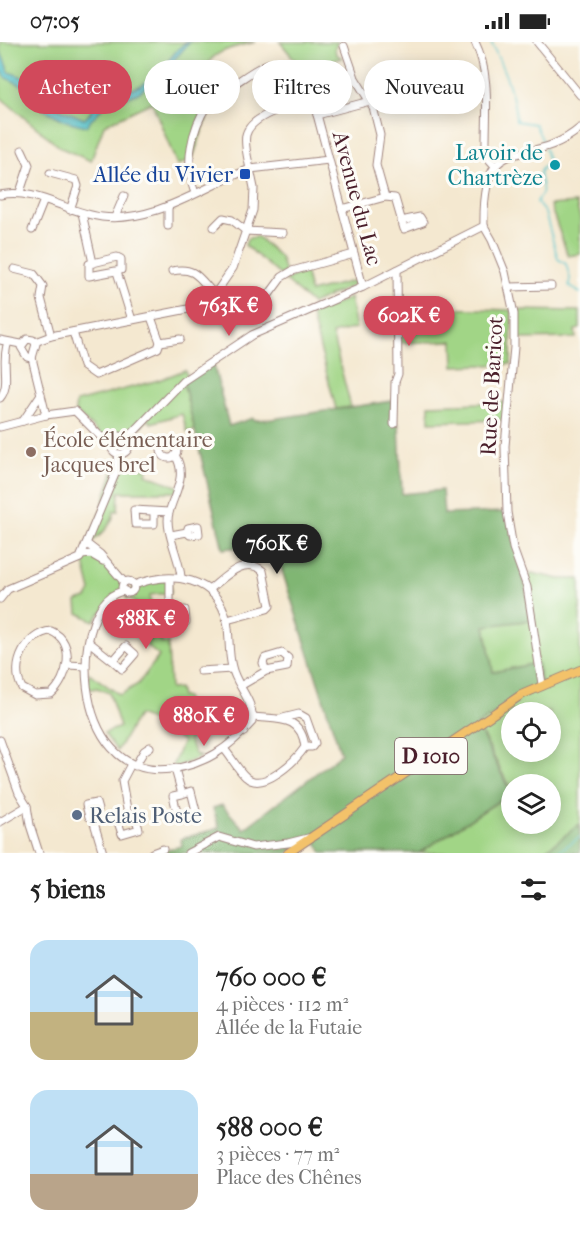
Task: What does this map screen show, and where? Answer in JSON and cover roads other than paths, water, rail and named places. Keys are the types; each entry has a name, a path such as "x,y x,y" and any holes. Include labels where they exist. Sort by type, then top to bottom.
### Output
{"main road":[{"name":"D 1010","path":"288,853 506,705 542,684 580,670"}],"street":[{"path":"475,42 483,63 486,156 495,166"},
{"path":"537,42 580,95"},
{"path":"344,46 355,78 364,92"},
{"name":"Avenue du Lac","path":"195,193 190,179 189,158 202,116 212,100 252,73"},
{"path":"317,115 364,103"},
{"path":"0,398 5,388 1,356 4,341 21,344 27,339 35,342 51,336 188,309 216,292 233,268 253,210 254,188 246,136 252,125 270,114"},
{"path":"374,114 379,130 376,165 385,197"},
{"name":"Avenue du Lac","path":"317,115 363,287"},
{"path":"119,453 128,449 127,439 183,381 252,335 363,287 484,226 485,190 495,166 509,156 561,141 580,128"},
{"path":"20,192 29,165 22,150"},
{"path":"0,195 20,192 70,210 115,217 141,214 168,206 250,169 329,160"},
{"path":"50,173 76,180 78,186 70,210"},
{"path":"115,217 124,196"},
{"path":"342,209 385,197 395,198 401,221"},
{"path":"32,230 45,201"},
{"path":"168,206 168,226"},
{"path":"82,213 93,262"},
{"path":"214,227 223,218 232,220 246,231 283,233"},
{"name":"Rue de Baricot","path":"484,226 492,240 510,287 515,328 506,422 505,481 511,542 527,587 542,684"},
{"path":"172,271 185,268 194,272 240,313 254,315 282,277 292,271 354,254"},
{"path":"117,257 121,259 123,267 117,272 90,276 87,268 93,262 117,257"},
{"path":"14,269 34,274 43,286 41,298 51,336"},
{"path":"394,424 395,382 398,374 397,270"},
{"path":"117,272 132,320"},
{"path":"510,287 551,286"},
{"path":"73,332 83,366 96,375 158,348 160,342 152,317"},
{"path":"160,342 180,339"},
{"path":"35,342 36,350 32,358 46,415"},
{"path":"21,344 25,355 32,358"},
{"path":"23,421 41,394"},
{"path":"0,427 46,415 75,411 100,436 113,440 120,436 127,439"},
{"path":"113,440 112,448 119,453"},
{"path":"82,555 116,472 119,453"},
{"path":"175,455 180,465 180,480 169,512 171,535 181,578"},
{"path":"154,513 169,512"},
{"path":"171,535 187,532"},
{"path":"87,544 124,582 124,591"},
{"path":"0,599 8,589 62,568 82,555 91,554 106,562"},
{"path":"210,589 237,568 252,566 263,571 270,606 267,609 226,620"},
{"path":"181,578 199,582 210,589 226,620 232,669 242,685 253,717 244,732 225,750 195,764 175,769 150,770 133,765 110,746 95,721 86,690 86,666 94,621 100,611 119,592 132,592 134,585 181,578"},
{"path":"170,579 172,610"},
{"path":"124,582 129,580 134,585"},
{"path":"51,631 61,636 68,665 64,679 51,694 35,694 22,688 19,683 18,668 23,653 28,641 38,633 51,631"},
{"path":"89,642 113,661"},
{"path":"68,665 86,666"},
{"path":"200,671 232,669"},
{"path":"242,685 266,671"},
{"path":"253,717 277,719 304,715 315,743 312,747 305,747"},
{"path":"216,716 222,717 244,732"},
{"path":"225,750 244,775 251,780 262,780 277,774 305,747 303,734 298,726 277,719"},
{"path":"0,740 10,768"},
{"path":"0,747 27,806 39,853"},
{"path":"129,815 122,781 144,751 150,747"},
{"path":"175,769 182,794"},
{"path":"251,780 251,789"},
{"path":"0,822 27,806"},
{"path":"92,816 103,853"},
{"path":"188,853 219,837 253,847 288,843 313,836"},
{"path":"152,853 163,849"}],"water":[{"path":"190,42 174,60 169,60 178,49"},
{"path":"0,50 9,72 18,75 18,83 6,78 0,68"},
{"path":"144,83 144,88 138,93 132,95 132,89"},
{"path":"53,114 72,114 84,119 89,115 97,114 86,126 66,121"}],"waterway":[{"path":"491,42 511,91 516,121 535,124 544,144"},
{"path":"545,149 549,164 543,167 539,174 543,190 537,203 545,213 558,259 566,264 570,278 569,286 580,293"},
{"path":"556,853 580,837"}],"place":[{"name":"Lavoir de Chartrèze","path":"555,165"},
{"name":"Allée du Vivier","path":"245,174"},
{"name":"École élémentaire Jacques brel","path":"31,452"},
{"name":"Relais Poste","path":"77,815"}]}
